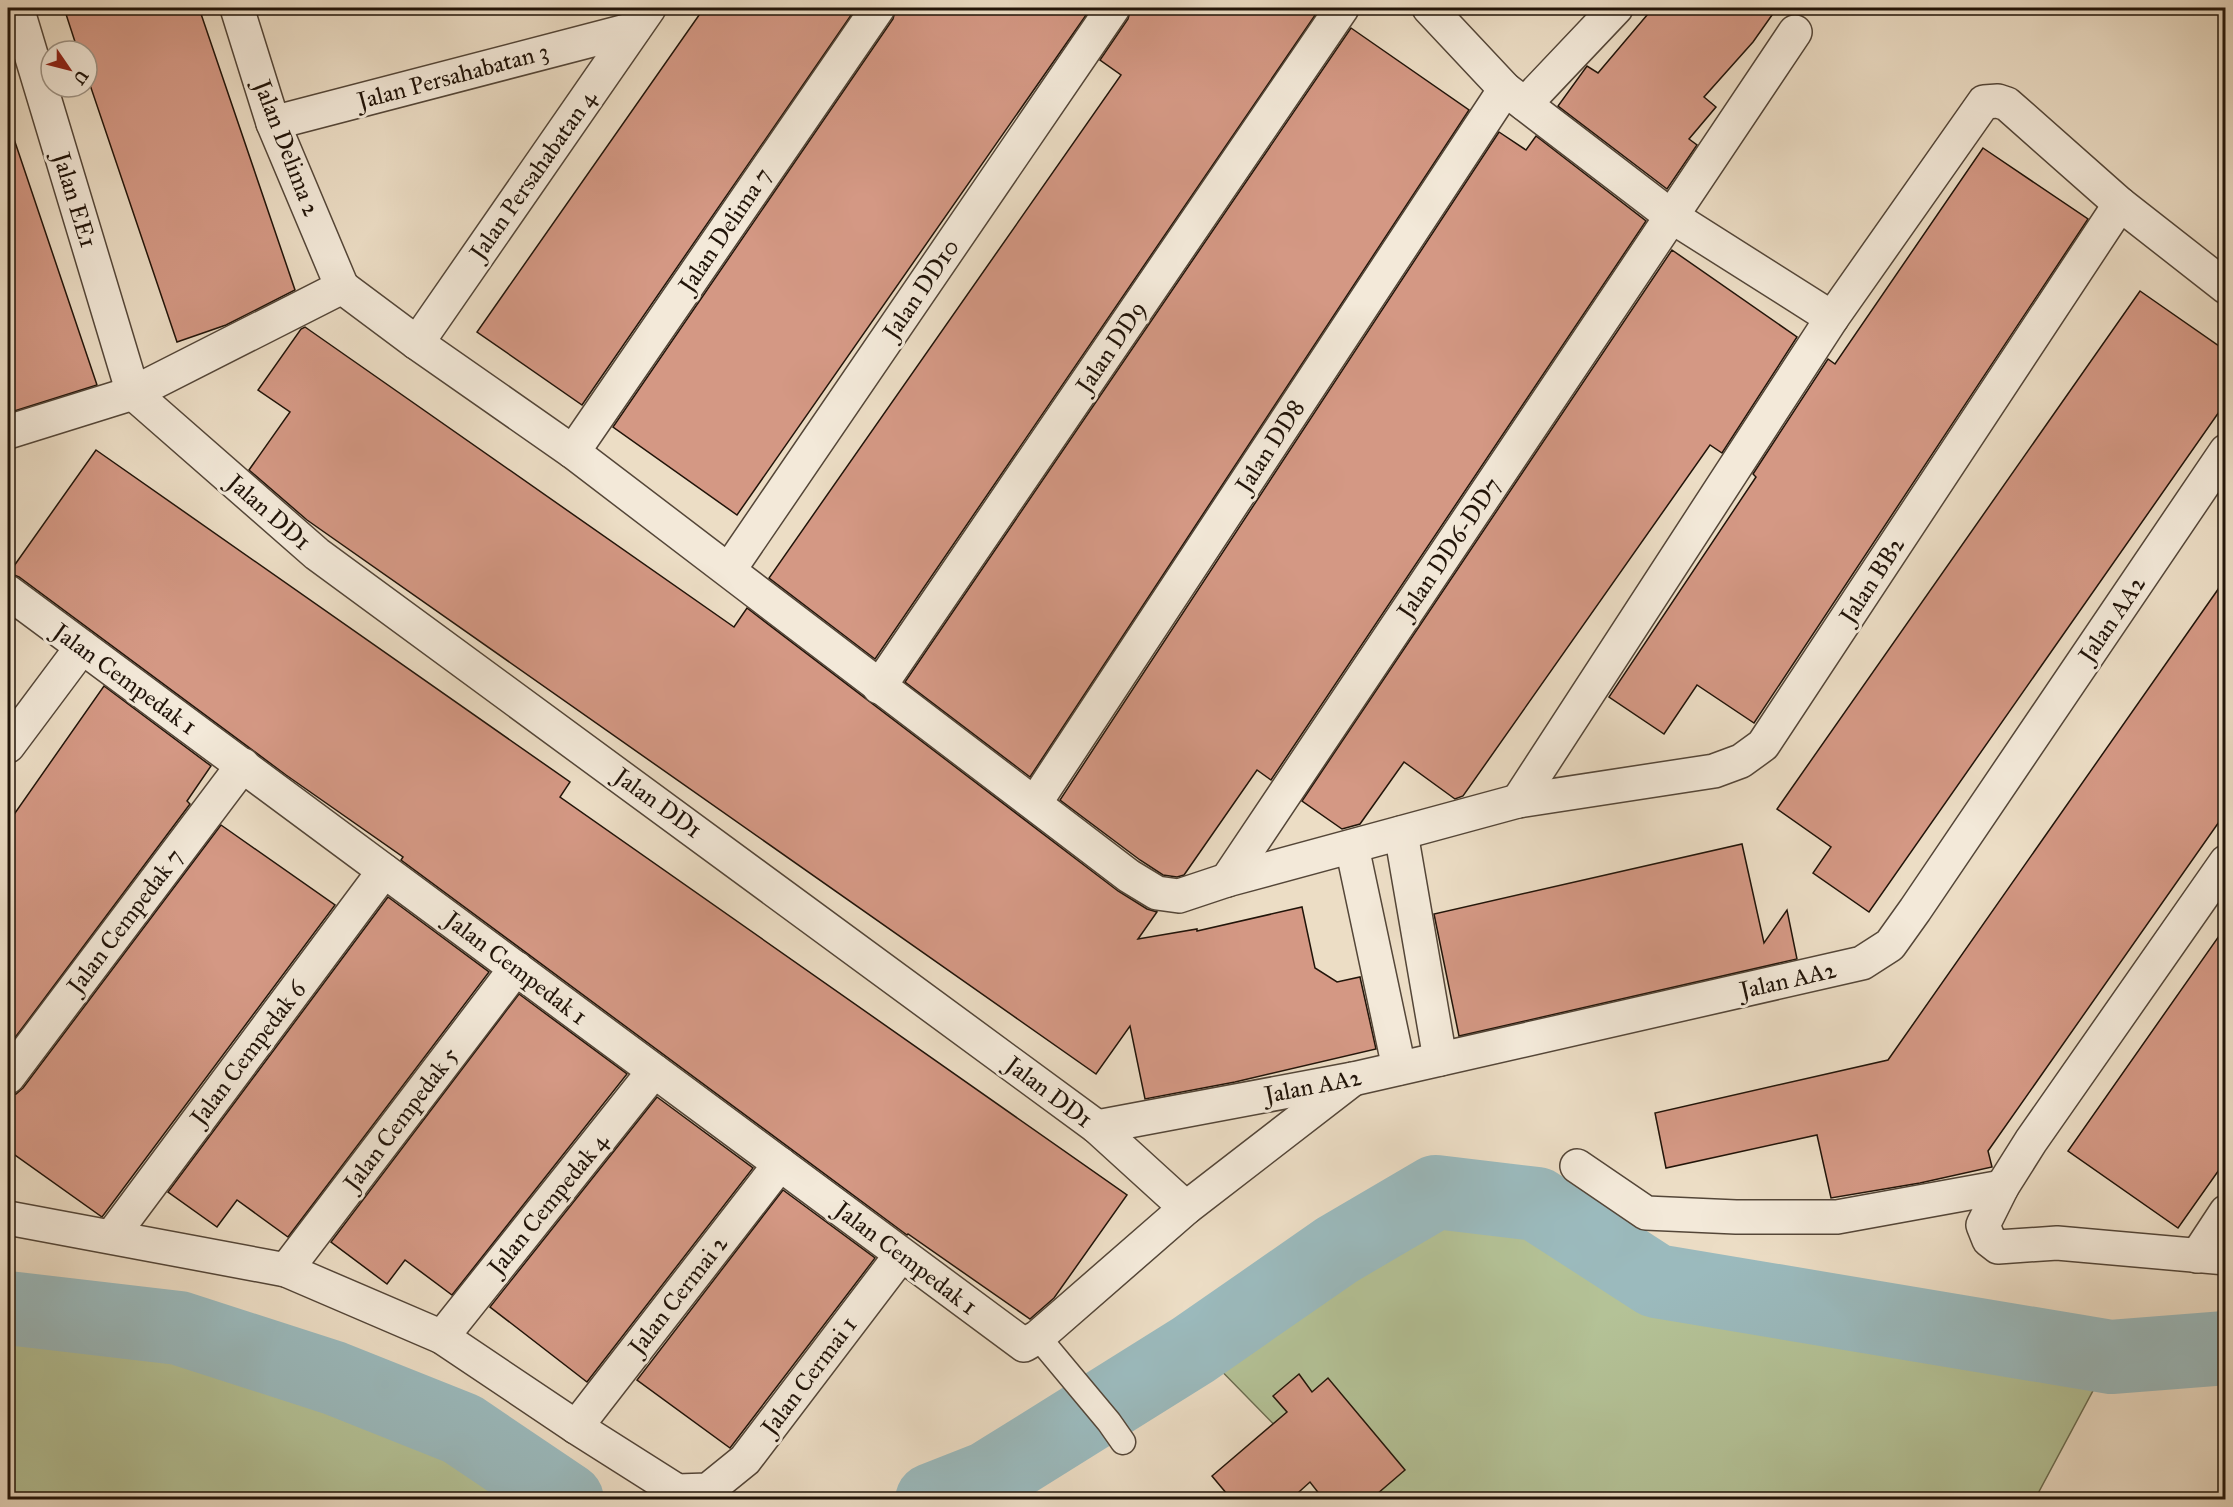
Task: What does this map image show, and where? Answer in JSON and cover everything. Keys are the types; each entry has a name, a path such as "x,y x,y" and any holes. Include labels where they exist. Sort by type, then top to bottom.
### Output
{"street":[{"name":"Jalan EE1","path":"16,8 133,393"},
{"name":"Jalan Delima 2","path":"237,8 273,123 342,287"},
{"name":"Jalan Delima 7","path":"573,452 878,8"},
{"name":"Jalan DD10","path":"729,570 1113,8"},
{"name":"Jalan DD9","path":"879,687 1342,8"},
{"path":"1429,8 1515,96 1671,216 1832,318"},
{"name":"Jalan DD8","path":"1035,803 1515,96 1616,8"},
{"name":"Jalan Persahabatan 3","path":"273,123 641,19"},
{"name":"Jalan Persahabatan 4","path":"417,343 641,19"},
{"name":"Jalan DD6-DD7","path":"1227,880 1795,32"},
{"path":"1518,801 1832,318 1984,102 1998,100 2007,104 2120,204 2226,287"},
{"name":"Jalan BB2","path":"342,287 417,343 573,452 1129,876 1156,893 1179,896 1227,880 1518,801 1714,771 1741,761 1763,745 2120,204"},
{"path":"8,432 133,393 342,287"},
{"name":"Jalan DD1","path":"133,393 316,554 1097,1127 1186,1208"},
{"name":"Jalan AA2","path":"1097,1127 1353,1079 1862,963 1890,945 2226,451"},
{"name":"Jalan Cempedak 1","path":"8,591 901,1255 1040,1347"},
{"path":"8,746 82,647"},
{"name":"Jalan Cempedak 7","path":"8,1077 243,765"},
{"path":"1401,833 1440,1059"},
{"path":"1352,846 1399,1068"},
{"path":"2226,862 2038,1132 2002,1187 1983,1225 1989,1240 1998,1246 2057,1243 2211,1257 2226,1212"},
{"name":"Jalan Cempedak 6","path":"112,1236 384,871"},
{"name":"Jalan Cempedak 5","path":"286,1270 516,968"},
{"name":"Jalan Cempedak 4","path":"442,1337 654,1071"},
{"path":"1040,1347 1186,1208 1353,1079"},
{"name":"Jalan Cermai 2","path":"576,1427 780,1164"},
{"path":"1577,1166 1646,1213 1736,1217 1837,1216 2002,1187"},
{"path":"8,1218 286,1270 442,1337 576,1427"},
{"name":"Jalan Cermai 1","path":"576,1427 677,1491 708,1490 745,1460 901,1255"}],"lane":[{"path":"1040,1347 1109,1422 1123,1442"}],"green space":[{"path":"1436,1192 1537,1204 1657,1281 2111,1357 2035,1499 1348,1500 1197,1346"},
{"path":"8,1306 179,1328 317,1373 462,1429 567,1499 8,1499"}],"building":[{"path":"64,8 199,8 295,290 226,325 177,342 95,99 99,99 99,39 74,39"},
{"path":"704,8 856,8 582,405 477,332"},
{"path":"896,8 1091,8 737,515 613,427 893,19"},
{"path":"1131,8 1320,8 875,659 769,578 1121,75 1100,60 1128,19"},
{"path":"1653,8 1777,8 1753,42 1704,97 1716,107 1689,139 1697,145 1667,189 1558,106 1587,66 1598,73"},
{"path":"1351,28 1469,110 1030,777 905,682"},
{"path":"1499,132 1526,150 1536,136 1646,221 1271,780 1257,770 1184,875 1177,877 1163,875 1060,800"},
{"path":"14,139 97,385 8,413 8,140"},
{"path":"1983,148 2088,219 1754,723 1697,685 1664,734 1609,697 1756,477 1753,474 1828,359 1835,364"},
{"path":"1672,250 1797,337 1722,453 1710,445 1463,796 1455,799 1404,762 1360,824 1342,829 1302,801"},
{"path":"2140,291 2226,351 2226,402 1869,912 1813,873 1831,847 1777,809"},
{"path":"305,327 734,627 747,608 1118,891 1147,909 1157,912 1138,939 1197,929 1197,931 1302,907 1315,968 1337,982 1360,977 1376,1049 1235,1082 1145,1099 1130,1026 1096,1074 307,520 249,470 290,412 258,390 301,329"},
{"path":"96,450 570,782 560,797 1127,1195 1054,1298 1030,1319 907,1235 401,860 403,857 286,775 19,577 9,573"},
{"path":"2226,578 2226,812 1988,1151 1992,1167 1920,1183 1831,1198 1817,1135 1666,1168 1655,1113 1888,1060"},
{"path":"104,686 211,766 187,801 190,804 8,1047 8,823"},
{"path":"221,825 335,905 102,1217 8,1150 8,1095 16,1094 23,1088"},
{"path":"1742,844 1764,943 1787,910 1797,959 1459,1036 1434,914"},
{"path":"388,897 489,972 288,1237 237,1200 217,1227 168,1192"},
{"path":"2226,926 2226,1160 2178,1228 2068,1151"},
{"path":"519,994 627,1074 452,1295 405,1260 387,1284 331,1242"},
{"path":"657,1097 753,1168 587,1382 490,1307"},
{"path":"783,1190 875,1258 730,1448 637,1380"},
{"path":"1299,1374 1312,1392 1328,1378 1405,1470 1370,1500 1324,1500 1310,1482 1290,1500 1232,1500 1212,1476 1287,1412 1273,1396"}],"waterway":[{"path":"932,1500 988,1478 1193,1350 1337,1250 1436,1192 1537,1204 1656,1281 2111,1357 2226,1348"},
{"path":"8,1308 179,1328 334,1378 462,1429 567,1500"}]}
